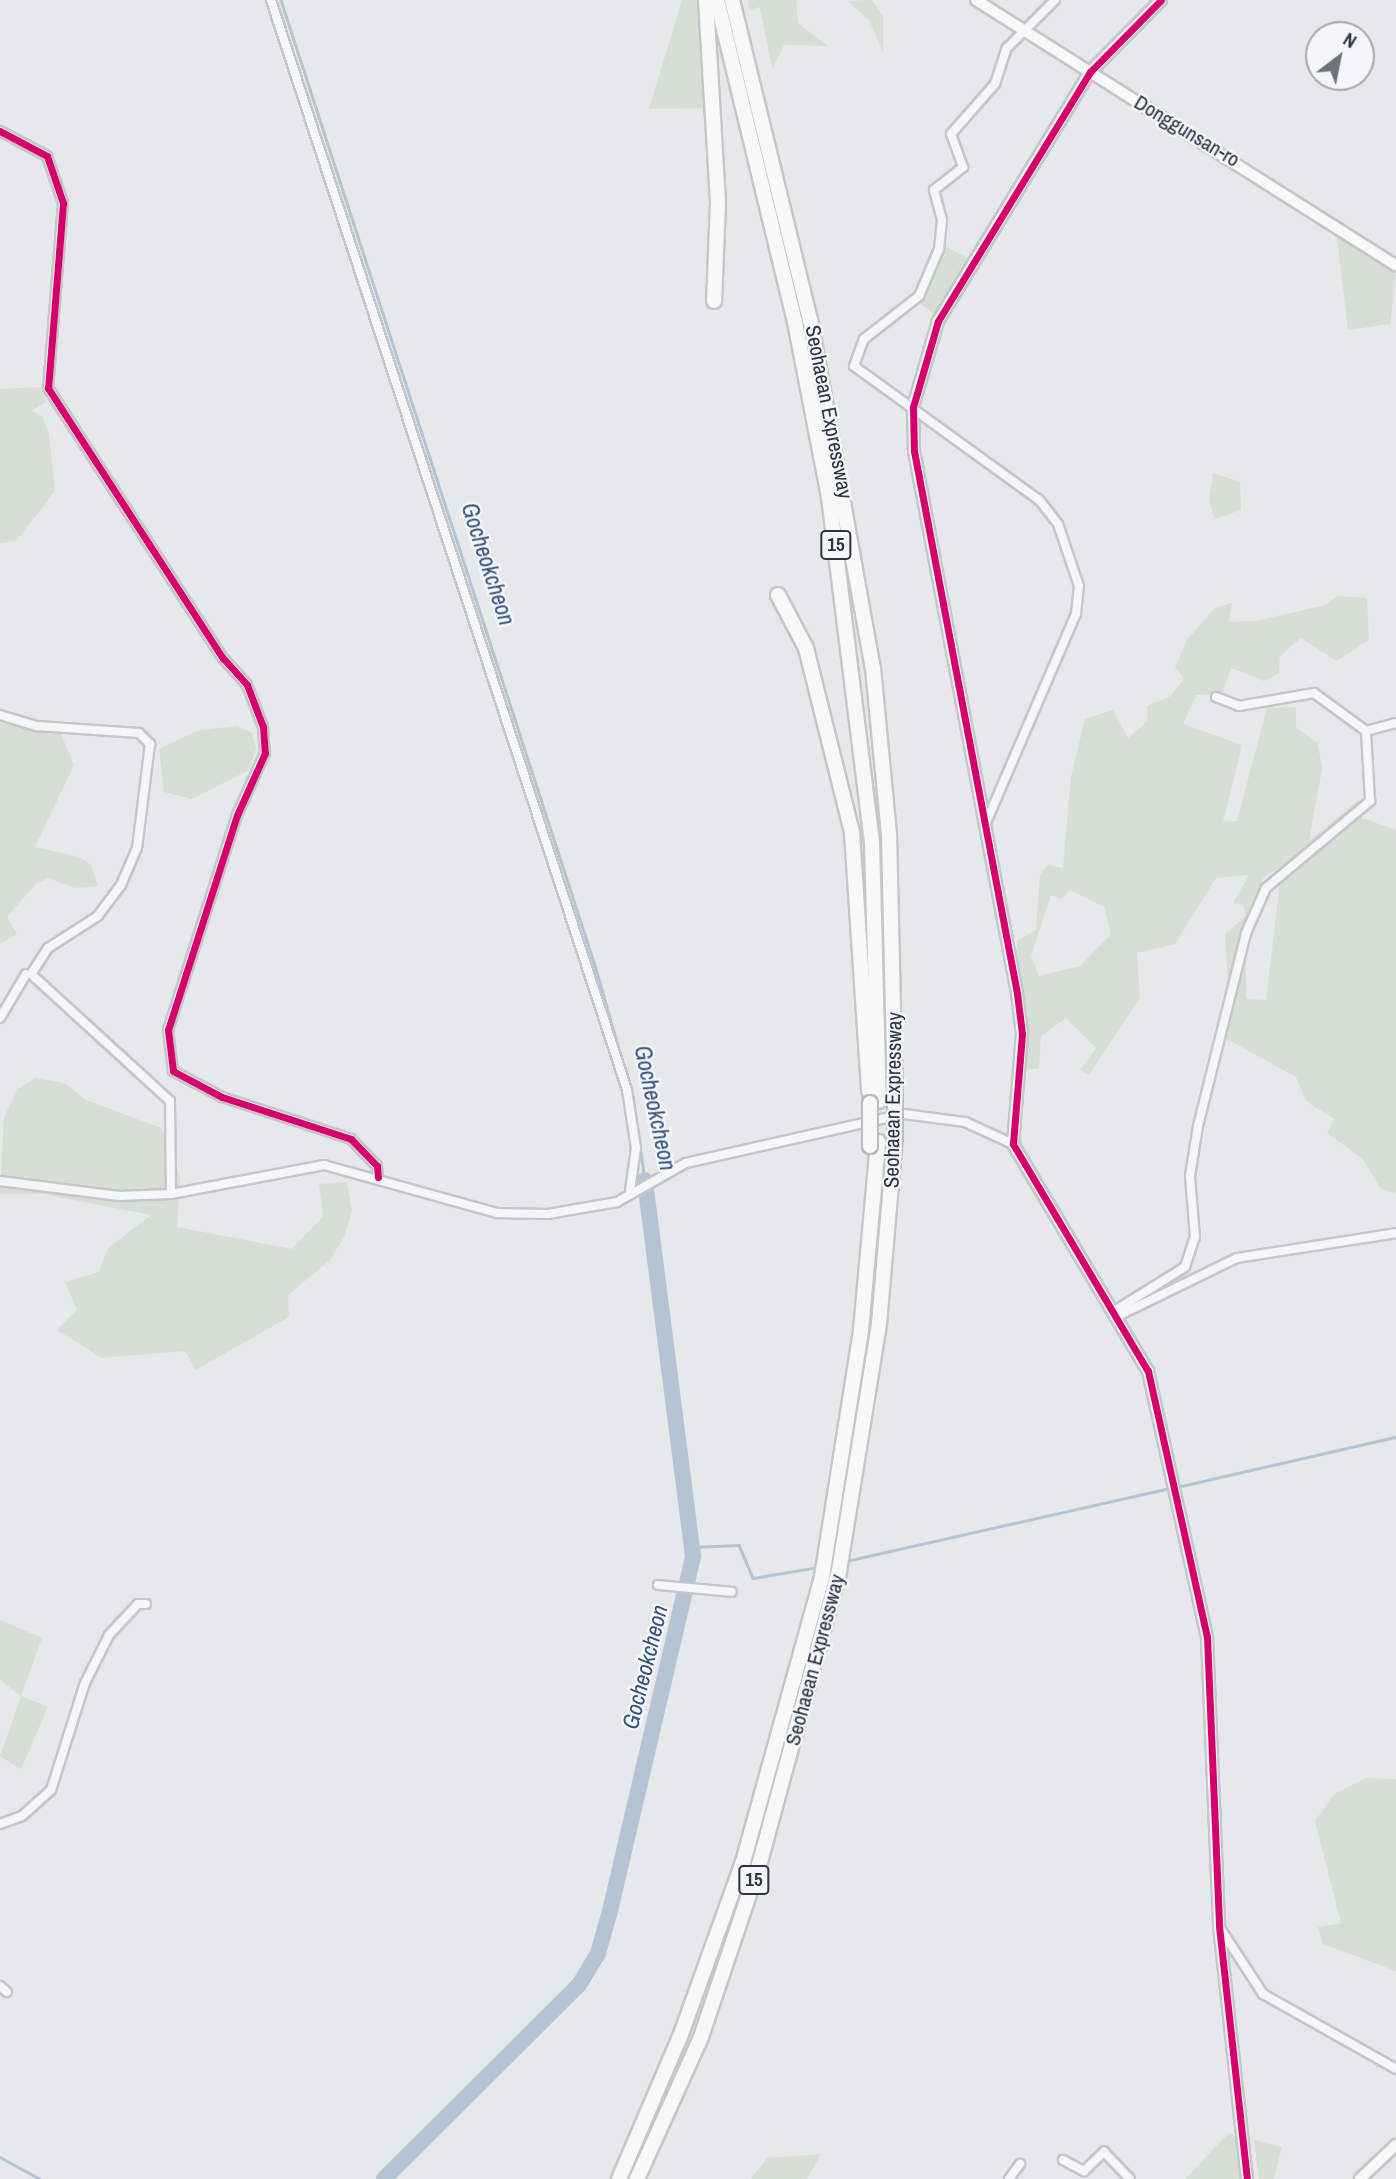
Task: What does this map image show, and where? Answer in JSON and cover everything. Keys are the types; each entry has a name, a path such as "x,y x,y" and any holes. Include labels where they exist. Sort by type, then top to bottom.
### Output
{"highway":[{"path":"706,0 717,152 714,300"},
{"name":"Seohaean Expressway","path":"619,2179 680,2037 743,1862 822,1577 873,1213 872,842 847,617 795,322 717,0"},
{"name":"Seohaean Expressway","path":"638,2179 701,2037 760,1862 839,1571 879,1324 895,1138 889,834 873,668 810,319 732,0"},
{"path":"778,595 806,648 852,833 874,1102"}],"street":[{"path":"271,0 627,1090 636,1148 634,1189"},
{"name":"Donggunsan-ro","path":"976,0 1396,266"},
{"path":"985,825 1076,614 1079,586 1058,524 1039,500 854,366 864,340 919,296 939,249 942,220 934,190 963,167 951,134 995,84 1007,48 1055,0"},
{"path":"1013,1144 1022,1034 914,451 913,407 938,321 1090,72 1160,0"},
{"path":"0,131 47,156 63,203 48,388 223,658 247,685 263,727 265,753 237,815 169,1030 173,1071 222,1097 351,1139 377,1166 378,1177"},
{"path":"1216,697 1238,706 1314,693 1366,731"},
{"path":"0,715 37,726 139,733 150,744 137,848 121,885 98,916 48,948 31,974 170,1101 171,1194"},
{"path":"1366,731 1396,723"},
{"path":"1118,1312 1185,1267 1195,1237 1190,1176 1198,1125 1246,933 1266,888 1370,801 1366,731"},
{"path":"0,1018 26,974"},
{"path":"0,1181 119,1196 171,1194 324,1165 378,1177 497,1213 589,1209 617,1202 634,1189 686,1163 904,1114 965,1122 1013,1144 1118,1312 1148,1371 1207,1637 1219,1926 1247,2179"},
{"path":"1118,1312 1237,1258 1396,1233"},
{"path":"662,1586 732,1592"},
{"path":"0,1824 22,1816 51,1790 85,1683 109,1635 138,1604 146,1604"},
{"path":"1219,1926 1263,1994 1396,2069"},
{"path":"1360,2179 1396,2145"},
{"path":"1063,2160 1084,2171 1104,2152 1130,2179"},
{"path":"1009,2179 1020,2164"}],"shaded area":[{"path":"682,0 702,0 708,108 649,109"},
{"path":"748,0 796,0 798,23 828,46 784,45 772,69 760,7 749,10"},
{"path":"872,0 883,16 883,52 869,20 848,1"},
{"path":"1337,237 1396,271 1390,324 1348,330"},
{"path":"945,246 972,260 936,315 921,304"},
{"path":"39,387 46,402 31,411 42,416 49,434 55,491 16,541 0,543 0,389"},
{"path":"1213,473 1240,482 1241,510 1215,519 1209,501"},
{"path":"1338,596 1367,598 1369,640 1337,661 1301,638 1280,656 1279,673 1264,681 1231,668 1222,694 1196,695 1183,724 1242,745 1223,822 1237,821 1267,708 1296,707 1296,727 1318,744 1322,769 1309,841 1359,800 1362,818 1396,830 1396,1194 1380,1188 1363,1159 1327,1133 1334,1119 1306,1101 1296,1077 1220,1035 1228,986 1225,934 1246,916 1243,905 1233,903 1249,875 1216,878 1175,944 1137,953 1140,998 1089,1075 1080,1070 1096,1048 1066,1018 1041,1036 1039,1068 1027,1070 1017,941 1036,930 1040,875 1047,865 1063,868 1071,777 1085,719 1113,710 1128,738 1148,721 1147,706 1171,696 1184,678 1175,667 1187,640 1215,608 1232,603 1229,622 1255,621 1322,606","holes":["1282,866 1266,1000 1246,999 1246,916 1264,877","1070,890 1104,907 1111,934 1080,966 1039,976 1031,956 1051,895 1061,899"]},
{"path":"0,723 61,734 74,765 35,847 79,857 91,865 98,886 75,888 48,878 36,884 7,917 17,934 0,944"},
{"path":"237,726 252,733 256,749 249,770 192,799 164,792 159,749 196,731"},
{"path":"35,1078 64,1083 86,1100 161,1128 180,1177 177,1227 292,1249 323,1217 319,1184 347,1182 352,1211 345,1235 330,1260 288,1295 289,1317 196,1370 185,1351 102,1358 57,1330 77,1310 65,1282 99,1272 108,1248 151,1215 43,1194 0,1194 4,1117 18,1089"},
{"path":"0,1620 42,1638 21,1696 48,1707 21,1769 0,1756 21,1697 0,1679"},
{"path":"1366,1778 1396,1779 1396,1971 1323,1944 1318,1927 1341,1923 1315,1821 1334,1794"},
{"path":"1230,2132 1241,2142 1243,2179 1185,2179"},
{"path":"1254,2140 1282,2147 1274,2179 1259,2179"},
{"path":"821,2154 807,2179 751,2179 767,2158"}],"waterway":[{"name":"Gocheokcheon","path":"281,0 594,962 633,1097 645,1180"},
{"name":"Gocheokcheon","path":"384,2179 579,1985 598,1953 609,1915 693,1556 645,1180"},
{"path":"1177,1487 1396,1437"},
{"path":"846,1561 1171,1488"},
{"path":"692,1547 739,1545 753,1578 819,1567"},
{"path":"0,2157 40,2179"}],"cycle path":[{"path":"1161,0 1090,72 938,321 913,407 914,451 1017,993 1022,1034 1013,1144 1148,1371 1207,1637 1219,1926 1247,2179"},
{"path":"0,131 47,156 63,203 48,388 223,658 247,685 263,727 265,753 237,815 168,1030 173,1071 222,1097 351,1139 377,1166 378,1177"}]}
